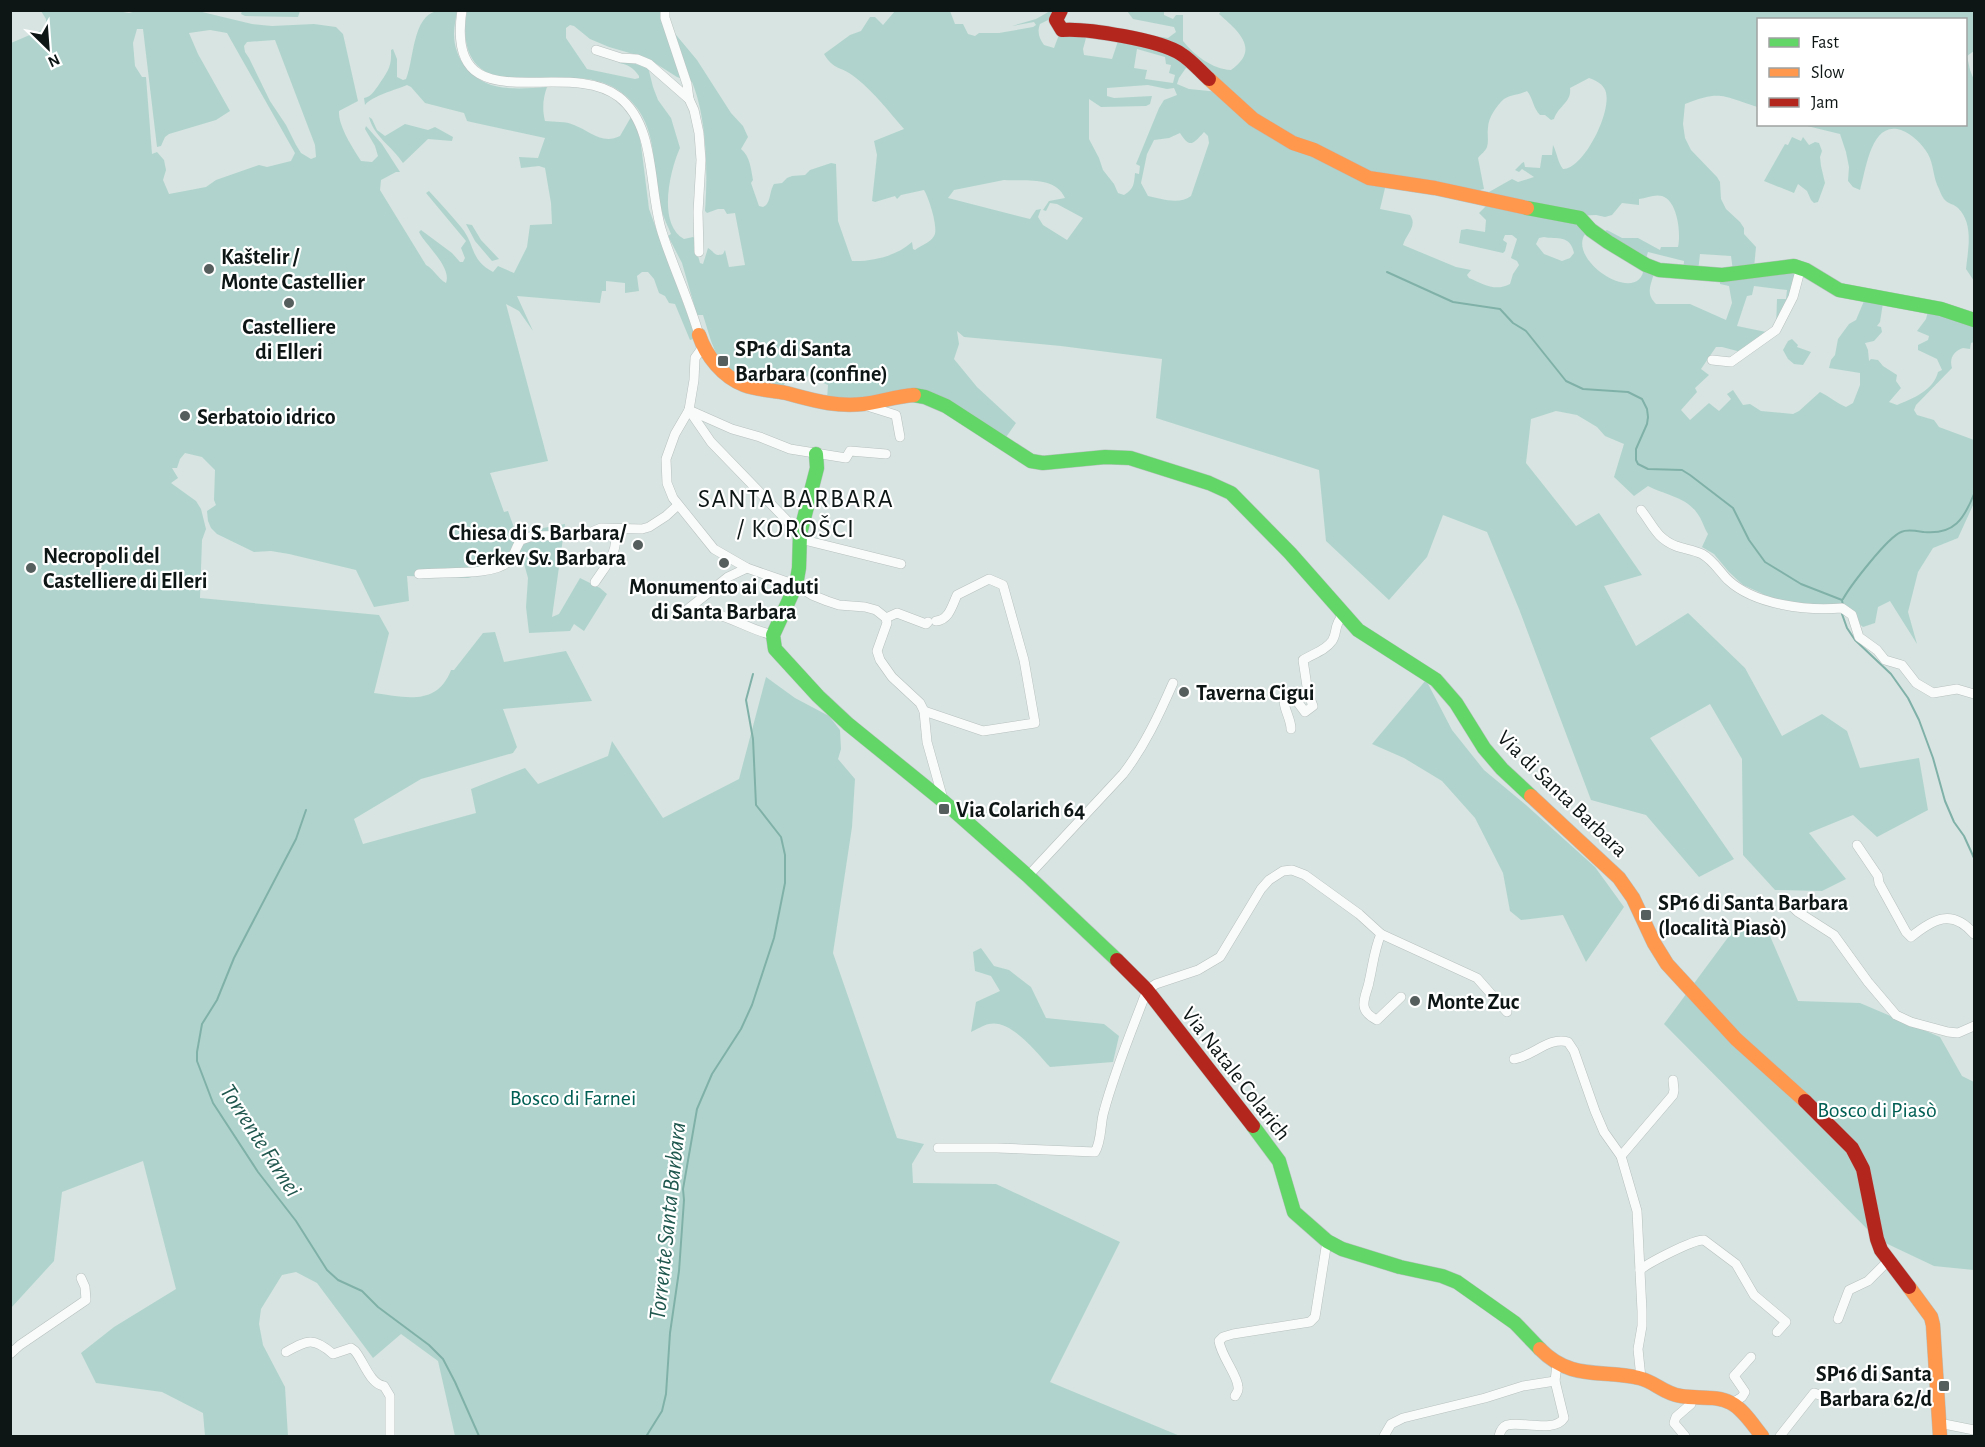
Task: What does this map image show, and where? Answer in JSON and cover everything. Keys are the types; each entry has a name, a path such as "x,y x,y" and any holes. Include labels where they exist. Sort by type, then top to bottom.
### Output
{"street":[{"path":"462,10 459,38 462,51 467,62 482,76 506,83 581,82 595,84 619,97 633,112 643,129 662,232 690,304 701,341 695,358 689,410 675,434 666,459 667,483 678,505 714,549 747,568 796,585 812,595 839,605 876,610 886,618 886,630 877,651 880,660 892,677 920,703 924,711 927,742 943,801"},
{"path":"665,10 664,18 687,84 699,134 701,160 698,212 699,252"},
{"path":"1061,10 1056,20 1062,30 1077,29 1142,41 1180,53 1253,120 1293,143 1314,150 1369,178 1435,188 1580,218 1591,230 1608,242 1646,265 1659,270 1722,275 1784,266 1801,267 1829,287 1940,309 1974,320"},
{"path":"596,50 649,64 689,99"},
{"path":"1712,360 1731,362 1776,330 1792,297 1801,267"},
{"name":"Via di Santa Barbara","path":"701,341 714,363 725,374 746,386 782,392 830,407 861,405 912,395 925,397 946,406 1031,461 1043,463 1105,456 1130,458 1222,488 1231,494 1266,527 1358,630 1417,667 1443,687 1493,760 1619,878 1633,898 1654,943 1667,964 1736,1039 1845,1138 1860,1160 1877,1239 1888,1261 1918,1297 1931,1317 1940,1430"},
{"path":"861,405 896,415 900,437"},
{"path":"689,410 732,429 790,449 846,458 850,451 886,454"},
{"path":"689,410 711,442 800,536 901,564"},
{"path":"747,568 728,577 681,615 692,612 714,614 772,635 796,585 800,536 817,468 816,454"},
{"path":"419,574 466,573 496,567 509,561 521,540 533,536 584,535 601,528 642,530 666,516 678,505"},
{"path":"1641,510 1649,525 1667,542 1702,554 1728,580 1751,596 1761,600 1824,610 1842,608 1847,610 1852,615 1859,637 1877,650 1885,660 1902,665 1916,683 1933,693 1957,689 1974,694"},
{"path":"596,582 615,550 617,540 615,530"},
{"path":"886,618 897,614 926,624 941,621 947,617 957,595 989,579 1002,585 1024,660 1035,723 983,731 924,711"},
{"path":"1291,729 1291,721 1283,702 1284,697 1287,693 1291,693 1305,712 1313,706 1308,693 1303,660 1316,654 1333,639 1337,621 1343,615"},
{"name":"Via Natale Colarich","path":"772,635 776,649 848,724 943,801 1028,876 1147,990 1271,1148 1287,1182 1294,1212 1327,1241 1342,1249 1400,1268 1442,1276 1457,1282 1515,1323 1557,1364 1580,1371 1641,1378 1663,1391 1691,1398 1732,1402"},
{"path":"1028,876 1123,774 1147,737 1173,683"},
{"path":"1857,845 1878,876 1879,883 1911,937 1933,921 1946,918 1958,921 1974,934"},
{"name":"Via Natale Colarich","path":"1147,990 1155,984 1198,970 1220,957 1261,889 1269,880 1283,871 1292,870 1305,875 1381,934 1477,978 1507,1012"},
{"path":"1785,900 1798,912 1834,935 1868,982 1896,1015 1911,1022 1948,1032 1958,1033 1974,1026"},
{"path":"1381,934 1374,953 1364,1002 1365,1009 1377,1020 1401,997"},
{"path":"938,1148 1095,1152 1104,1111 1117,1069 1147,990"},
{"path":"1514,1059 1552,1043 1562,1040 1568,1042 1574,1051 1586,1089 1604,1132 1621,1156 1637,1212 1642,1326 1638,1349 1641,1378"},
{"path":"1621,1156 1673,1095 1673,1080"},
{"path":"1640,1270 1649,1263 1698,1239 1704,1240 1736,1264 1754,1295 1786,1322 1777,1332"},
{"path":"1235,1396 1239,1390 1238,1384 1220,1341 1223,1337 1233,1334 1310,1322 1315,1317 1327,1241"},
{"path":"1838,1318 1849,1290 1868,1281 1888,1261"},
{"path":"10,1354 86,1300 85,1287 81,1278"},
{"path":"286,1352 309,1341 318,1343 333,1354 351,1348 355,1351 375,1381 384,1386 390,1396 390,1437"},
{"path":"1751,1357 1734,1376 1745,1392 1742,1397 1732,1402 1762,1437"},
{"path":"1498,1437 1507,1425 1542,1425 1562,1422 1564,1418 1555,1381 1557,1364"},
{"path":"1384,1437 1391,1424 1403,1418 1485,1398 1523,1386 1555,1381"},
{"path":"1780,1437 1814,1393 1828,1398"},
{"path":"1685,1437 1674,1422 1676,1417 1690,1404 1691,1398"},
{"path":"1940,1430 1974,1430"}],"green space":[{"name":"Bosco di Farnei","path":"111,10 129,13 140,10 198,11 252,24 272,26 314,24 336,27 343,34 358,101 339,111 343,130 361,161 372,162 378,156 365,129 366,126 382,144 400,172 381,180 380,190 426,265 446,283 447,277 442,264 419,232 421,230 452,253 460,262 463,262 465,258 461,248 466,241 426,193 429,191 457,222 466,234 476,257 493,272 498,266 514,273 527,247 530,225 552,224 551,203 545,168 539,166 521,168 519,157 538,158 545,138 467,121 464,113 425,103 407,85 378,96 365,105 364,98 373,92 388,70 393,49 397,59 397,77 406,79 418,30 429,15 439,10 457,11 454,34 457,52 471,74 478,79 501,87 547,87 543,104 545,121 571,124 607,139 620,136 631,117 638,129 649,209 696,338 690,340 675,304 669,303 665,296 659,293 654,279 648,272 642,272 637,276 639,291 625,293 625,283 606,281 606,291 602,291 600,303 517,296 533,331 519,311 506,304 548,461 490,473 504,512 508,511 516,533 565,524 552,617 559,614 580,578 607,594 584,631 574,624 570,631 529,633 526,607 528,578 523,560 468,578 407,576 409,601 374,607 356,570 289,554 271,551 254,552 217,534 211,528 207,511 216,505 214,500 215,470 202,457 185,453 177,468 172,468 178,478 171,483 196,501 201,509 206,529 202,540 200,598 379,615 389,633 374,693 385,695 418,697 437,690 483,633 495,632 504,662 566,651 592,701 503,709 517,747 513,753 421,779 354,819 363,844 476,813 471,789 525,768 538,784 608,756 612,741 663,818 739,779 766,677 795,698 829,716 840,730 841,749 838,759 855,779 852,827 833,953 897,1138 924,1144 912,1164 913,1183 996,1184 1120,1242 1050,1382 1180,1436 455,1436 438,1361 401,1334 373,1358 317,1283 296,1272 282,1275 261,1309 259,1324 263,1345 285,1387 288,1436 205,1436 203,1413 162,1392 96,1383 81,1353 114,1327 176,1289 143,1161 62,1192 54,1261 11,1308 11,43 46,28 46,19 41,11","holes":["137,29 143,29 157,147 161,146 169,134 216,120 230,111 198,54 189,33 210,30 227,33 295,153 291,161 267,167 259,165 216,180 206,187 169,194 163,180 166,170 164,160 157,152 152,154 146,77 142,77 135,66 133,43","275,40 315,145 316,157 311,159 301,153 296,145 245,52 244,46 247,42"]},
{"path":"242,10 300,11 298,17 245,16 241,14"},
{"path":"467,11 666,11 672,30 697,60 731,113 743,126 748,137 741,149 750,163 753,180 751,183 759,206 766,205 774,184 782,183 792,176 805,175 810,170 831,163 836,164 838,221 852,261 884,257 912,242 915,250 934,236 935,227 931,206 924,190 901,195 897,199 895,196 872,201 877,155 874,141 904,129 863,84 831,63 824,54 850,35 861,31 870,17 875,17 883,25 895,11 950,11 955,24 963,24 968,34 975,36 979,33 999,33 1033,27 1036,25 1034,22 1012,26 1036,19 1050,11 1057,11 1050,19 1040,24 1039,35 1044,45 1054,48 1060,32 1070,36 1078,32 1166,51 1188,65 1177,84 1189,89 1219,92 1333,164 1385,188 1380,209 1410,215 1412,219 1412,226 1403,245 1456,267 1471,270 1467,275 1469,278 1484,285 1499,287 1510,284 1519,265 1511,258 1517,239 1512,235 1505,235 1503,240 1507,243 1503,253 1459,243 1461,230 1485,232 1486,220 1479,213 1486,206 1575,223 1588,230 1583,238 1583,249 1588,260 1609,278 1632,283 1640,278 1644,267 1654,274 1650,293 1656,304 1690,304 1726,320 1732,303 1729,286 1720,284 1720,280 1797,271 1793,290 1776,328 1777,299 1786,299 1787,290 1754,286 1752,295 1747,296 1737,326 1771,333 1741,352 1716,347 1701,369 1709,375 1695,388 1697,392 1681,410 1690,420 1709,403 1719,411 1731,399 1727,394 1733,390 1743,405 1750,404 1761,411 1793,414 1820,392 1846,407 1853,403 1860,385 1860,373 1829,368 1835,355 1838,339 1849,324 1856,320 1864,301 1883,303 1880,322 1877,326 1881,327 1882,332 1874,341 1865,343 1869,361 1878,360 1897,375 1896,381 1901,388 1889,402 1897,405 1916,397 1927,389 1938,372 1942,370 1937,359 1918,350 1918,345 1928,340 1929,336 1917,331 1926,319 1928,311 1974,322 1974,342 1971,343 1970,349 1963,348 1955,353 1951,361 1952,368 1916,405 1914,410 1917,415 1934,420 1939,427 1974,440 1974,503 1958,538 1933,548 1918,572 1908,612 1917,644 1890,601 1878,607 1875,623 1863,627 1845,612 1788,609 1743,585 1714,554 1702,547 1708,534 1699,515 1687,503 1648,486 1634,496 1614,477 1624,444 1605,436 1597,427 1577,415 1556,411 1531,419 1526,463 1576,526 1599,513 1642,575 1604,586 1636,646 1688,613 1745,668 1782,736 1822,714 1847,731 1860,768 1919,758 1928,810 1877,837 1853,815 1809,833 1846,879 1822,891 1775,890 1743,855 1742,759 1710,704 1650,738 1734,859 1699,877 1646,815 1591,800 1519,609 1487,532 1443,515 1427,557 1389,600 1326,541 1319,470 1156,418 1162,359 964,337 957,331 959,344 954,359 977,387 1016,423 1004,440 946,402 883,397 827,399 828,385 793,370 782,388 743,381 720,363 703,315 697,315 682,263 668,236 671,234 658,193 650,135 638,109 617,89 594,80 581,78 507,79 494,76 476,64 470,55 465,35","holes":["570,25 574,26 590,39 647,58 677,77 692,82 701,112 705,146 705,211 707,213 724,209 727,214 735,213 745,265 729,267 725,250 723,254 718,255 708,248 703,264 700,263 697,252 698,240 693,237 684,239 676,232 671,222 668,196 680,148 671,118 658,100 648,67 619,60 619,63 630,67 637,73 639,78 635,79 587,69 566,38 566,28","1086,38 1118,41 1112,59 1084,55","1137,49 1165,57 1166,64 1171,65 1169,73 1175,75 1173,83 1145,79 1147,70 1134,68","1148,85 1174,88 1177,95 1164,100 1159,108 1136,164 1140,166 1139,174 1135,173 1133,186 1124,195 1118,193 1103,170 1089,139 1089,99 1101,107 1146,106 1150,104 1152,96 1114,98 1107,96 1107,88","1204,132 1208,136 1209,143 1191,196 1176,201 1148,196 1141,183 1147,154 1154,140 1169,138 1180,133 1189,143","1004,180 1039,181 1054,186 1065,198 1049,201 1043,210 1046,211 1050,203 1057,204 1083,218 1067,240 1043,225 1038,217 1041,209 1036,210 1030,219 948,198 954,190","1544,237 1562,239 1569,243 1574,253 1570,258 1562,261 1544,254 1536,244 1539,238"]},
{"path":"1127,11 1164,11 1164,15 1173,19 1176,15 1183,15 1183,41 1187,46 1210,64 1231,70 1240,62 1245,48 1239,34 1219,14 1221,11 1974,11 1974,51 1967,56 1967,18 1757,18 1757,107 1723,96 1697,99 1685,104 1683,124 1685,138 1691,150 1720,182 1721,199 1726,209 1740,222 1744,228 1744,234 1756,247 1754,268 1733,271 1731,256 1700,254 1698,271 1683,272 1684,261 1648,252 1645,262 1602,233 1607,230 1622,238 1638,238 1660,250 1661,247 1678,247 1679,234 1675,211 1672,204 1662,196 1639,199 1639,205 1622,203 1612,215 1605,217 1575,216 1477,196 1512,179 1518,182 1534,177 1522,169 1519,172 1515,170 1524,162 1525,167 1540,168 1542,155 1552,155 1553,145 1563,169 1571,167 1580,159 1596,135 1606,108 1607,96 1600,83 1589,78 1570,88 1567,101 1551,120 1545,115 1540,115 1527,91 1504,99 1491,116 1488,124 1487,147 1478,158 1484,189 1463,194 1389,182 1274,129 1210,74 1122,31 1168,38 1176,32 1174,27 1133,19"},
{"path":"1967,56 1974,80 1974,281 1966,269 1969,237 1966,221 1958,208 1943,197 1926,150 1909,134 1901,130 1891,129 1883,132 1871,149 1860,190 1848,181 1849,167 1840,134 1807,126 1967,126"},
{"path":"369,117 377,130 385,136 405,124 428,130 435,127 453,137 452,141 428,139 403,163 379,136"},
{"path":"1792,137 1801,141 1803,137 1809,145 1819,143 1825,183 1818,202 1814,203 1807,191 1798,184 1794,193 1764,181 1785,144 1788,145"},
{"path":"466,224 472,225 481,240 499,259 492,261 475,241"},
{"path":"1792,339 1798,345 1797,347 1811,352 1803,365 1794,364 1783,350 1788,341"},
{"path":"1426,680 1452,730 1484,770 1595,867 1624,907 1586,962 1563,915 1521,920 1510,911 1503,873 1475,818 1442,781 1404,758 1372,744"},
{"name":"Bosco di Piasò","path":"1767,929 1798,1001 1860,1003 1940,1037 1962,1076 1974,1082 1974,1270 1934,1266 1877,1239 1664,1024 1732,932"},
{"path":"981,948 994,966 1009,970 1031,987 1046,1018 1104,1024 1119,1036 1113,1062 1050,1067 1030,1045 1006,1026 989,1024 971,1032 976,1002 1000,991 991,976 975,971 973,952"}],"waterway":[{"path":"1387,272 1453,302 1500,309 1513,323 1526,331 1566,381 1583,389 1628,392 1642,399 1648,417 1636,449 1638,464 1648,469 1682,470 1690,475 1733,508 1749,540 1765,562 1801,584 1842,600 1843,606"},
{"path":"1843,599 1870,562 1895,536 1906,531 1934,532 1950,528 1962,518 1974,494"},
{"path":"1842,614 1855,640 1891,674 1908,698 1933,758 1945,801 1974,858"},
{"name":"Torrente Santa Barbara","path":"649,1436 647,1435 662,1411 666,1394 670,1333 679,1271 683,1189 697,1109 712,1074 741,1029 752,1005 774,938 785,883 785,855 781,837 756,805 753,739 746,700 753,674"},
{"name":"Torrente Farnei","path":"306,810 296,839 234,958 217,1000 202,1024 197,1061 213,1103 258,1172 296,1221 327,1270 338,1280 362,1291 378,1307 429,1345 443,1359 479,1436"}],"traffic: fast":[{"path":"1527,208 1580,218 1591,230 1608,242 1646,265 1659,270 1722,275 1794,266 1806,270 1839,290 1941,309 1974,320"},
{"path":"914,395 946,406 1031,461 1043,463 1105,457 1130,458 1209,483 1231,493 1290,553 1358,630 1436,680 1456,703 1484,748 1502,769 1531,796"},
{"path":"816,454 817,468 800,534 796,585 773,635 775,649 818,696 848,724 943,801 1028,876 1117,960"},
{"path":"1253,1126 1279,1161 1294,1212 1327,1241 1342,1249 1457,1282 1515,1323 1540,1349"}],"traffic: slow":[{"path":"1209,79 1253,119 1293,143 1314,150 1369,178 1435,188 1527,208"},
{"path":"699,335 716,365 729,377 749,387 843,405 914,395"},
{"path":"1531,796 1619,878 1633,898 1654,943 1667,964 1736,1039 1805,1101"},
{"path":"1909,1287 1931,1317 1933,1325 1940,1436"},
{"path":"1540,1349 1563,1366 1575,1370 1625,1375 1650,1382 1675,1395 1713,1398 1731,1403 1740,1409 1762,1436"}],"traffic: jam":[{"path":"1061,10 1056,20 1062,30 1105,33 1157,44 1185,56 1209,79"},
{"path":"1117,960 1147,990 1253,1126"},
{"path":"1805,1101 1852,1148 1863,1169 1881,1250 1909,1287"}],"place":[{"name":"Kaštelir / Monte Castellier","path":"209,269"},
{"name":"Castelliere di Elleri","path":"289,303"},
{"name":"SP16 di Santa Barbara (confine)","path":"723,361"},
{"name":"Serbatoio idrico","path":"185,416"},
{"name":"Chiesa di S. Barbara/ Cerkev Sv. Barbara","path":"638,545"},
{"name":"Monumento ai Caduti di Santa Barbara","path":"724,563"},
{"name":"Necropoli del Castelliere di Elleri","path":"31,568"},
{"name":"Taverna Cigui","path":"1184,692"},
{"name":"Via Colarich 64","path":"944,809"},
{"name":"SP16 di Santa Barbara (località Piasò)","path":"1646,915"},
{"name":"Monte Zuc","path":"1415,1001"},
{"name":"SP16 di Santa Barbara 62/d","path":"1944,1386"}],"district":[{"name":"SANTA BARBARA / KOROŠCI","path":"796,513"}]}
